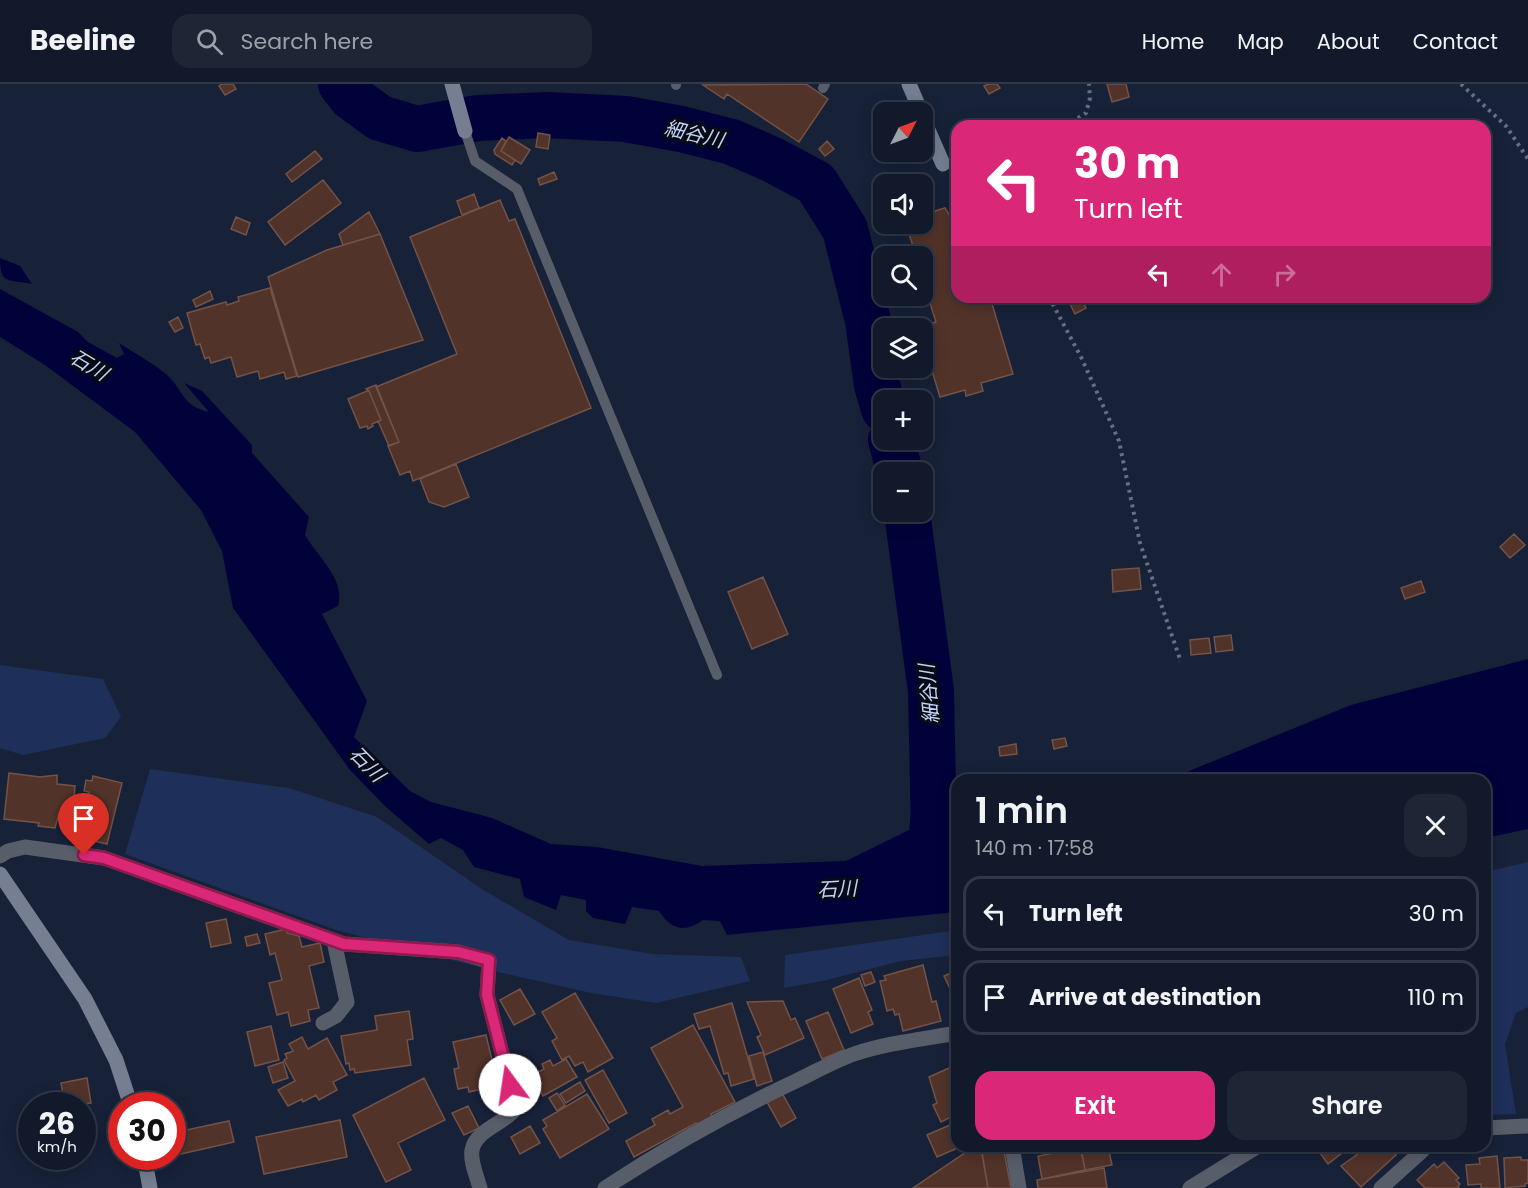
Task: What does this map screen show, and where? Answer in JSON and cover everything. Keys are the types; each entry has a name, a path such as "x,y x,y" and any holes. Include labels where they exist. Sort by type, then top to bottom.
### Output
{"street":[{"path":"452,84 465,131"},
{"path":"909,84 917,102"},
{"path":"933,140 943,164"},
{"path":"0,856 8,851 25,847 104,858 344,944 458,952 489,960 487,995 516,1108 510,1116 477,1138 472,1151 480,1188"},
{"path":"0,874 85,999 116,1060 126,1092"},
{"path":"323,1023 336,1016 346,1002 334,941"},
{"path":"605,1188 679,1140 696,1134 755,1100 853,1054 951,1034"},
{"path":"1491,1128 1528,1126"},
{"path":"1013,1152 1019,1188"},
{"path":"1190,1188 1248,1152"},
{"path":"1381,1188 1421,1152"},
{"path":"147,1170 150,1188"}],"lane":[{"path":"465,131 475,161 517,189 717,675"}],"path":[{"path":"1074,120 1086,112 1090,98 1089,84"},
{"path":"1461,84 1506,126 1528,159"},
{"path":"1053,303 1081,357 1119,441 1140,543 1181,662"}],"shaded area":[{"path":"0,665 103,679 121,717 105,738 23,755 0,748"},
{"path":"150,769 289,788 377,817 482,889 569,940 653,954 741,957 750,981 656,1003 591,993 502,973 336,930 125,854"},
{"path":"1528,862 1528,1007 1516,1013 1505,1044 1516,1114 1491,1115 1491,871"},
{"path":"951,931 951,956 901,961 823,981 784,988 785,955"}],"water":[{"path":"0,258 20,266 32,284 11,281 4,277 0,267"},
{"name":"石川","path":"0,289 78,332 88,342 117,358 124,354 119,343 167,375 193,406 209,412 184,383 202,391 252,445 252,453 309,517 305,535 335,578 339,596 338,606 322,614 367,701 354,737 410,791 431,802 492,818 551,844 597,847 702,866 846,861 909,830 916,774 939,770 951,808 951,913 727,935 720,921 703,920 690,927 679,928 668,922 659,911 632,907 625,924 593,918 586,911 586,900 561,895 556,910 524,897 520,879 474,867 463,850 441,838 429,844 386,807 350,770 233,608 222,551 201,510 135,432 45,365 0,337"},
{"path":"1528,659 1528,829 1491,837 1491,774 1182,774 1351,705"}],"building":[{"path":"233,84 236,89 225,95 219,86"},
{"path":"806,84 828,99 799,142 727,94 724,99 703,85"},
{"path":"997,84 1000,88 989,94 984,86"},
{"path":"1107,84 1126,84 1129,97 1112,102"},
{"path":"538,133 550,135 548,149 536,147"},
{"path":"509,137 530,150 521,164 501,151"},
{"path":"502,138 506,141 501,151 515,160 512,165 495,154 494,150"},
{"path":"827,141 834,149 825,156 819,149"},
{"path":"315,151 322,159 292,182 286,174"},
{"path":"554,172 557,179 540,185 538,179"},
{"path":"323,180 341,203 285,245 268,222"},
{"path":"474,194 479,208 462,215 457,201"},
{"path":"500,200 509,221 515,219 591,408 413,481 410,471 400,475 388,446 399,442 376,387 457,354 410,237"},
{"path":"945,208 951,217 951,303 992,303 1013,374 981,383 983,391 966,396 965,390 940,397 933,374 933,323 936,322 931,306 933,306 933,246 913,246 909,234 933,234 933,212"},
{"path":"369,212 380,234 343,245 339,234"},
{"path":"236,217 250,223 246,235 231,229"},
{"path":"380,234 423,340 298,377 268,277 327,250"},
{"path":"270,288 297,376 286,379 284,372 260,379 258,371 237,377 231,357 211,363 209,357 205,359 200,344 196,345 187,313 226,302 227,305 239,301 238,297"},
{"path":"210,291 213,299 196,307 193,300"},
{"path":"1070,303 1084,303 1086,308 1075,314"},
{"path":"178,317 183,328 175,332 169,322"},
{"path":"376,385 399,442 389,446 378,421 381,420 369,391 366,389"},
{"path":"369,391 381,420 372,424 373,426 368,429 367,426 360,428 348,399"},
{"path":"456,464 469,497 444,507 429,502 420,479"},
{"path":"1514,534 1525,545 1510,558 1500,547"},
{"path":"1139,568 1141,589 1113,592 1112,570"},
{"path":"763,577 788,634 752,649 728,592"},
{"path":"1421,581 1425,592 1405,599 1401,588"},
{"path":"1231,635 1233,650 1216,652 1214,637"},
{"path":"1209,638 1211,653 1191,655 1190,640"},
{"path":"1065,738 1067,746 1054,749 1052,740"},
{"path":"1016,744 1017,754 1000,756 999,747"},
{"path":"9,773 40,777 57,775 57,784 75,786 73,812 78,812 77,822 61,820 61,813 59,813 55,828 38,826 39,823 4,819"},
{"path":"93,776 122,783 107,844 78,837 89,792 84,791 86,780 92,781"},
{"path":"226,919 231,943 211,947 206,923"},
{"path":"286,929 287,933 299,936 302,947 320,943 324,962 309,966 319,1008 308,1010 310,1021 291,1026 288,1012 277,1015 269,983 282,980 275,953 270,955 265,934"},
{"path":"257,934 260,943 247,946 245,937"},
{"path":"923,965 932,1002 936,1001 941,1021 903,1031 899,1014 895,1015 893,1009 887,1011 880,981 886,980 884,976"},
{"path":"871,972 875,982 865,986 861,975"},
{"path":"951,973 951,991 944,976"},
{"path":"859,978 872,1010 868,1012 873,1024 851,1033 833,989"},
{"path":"520,989 535,1014 514,1025 500,1000"},
{"path":"575,993 613,1058 588,1072 583,1062 575,1066 569,1056 562,1060 552,1041 557,1038 542,1012"},
{"path":"783,1001 791,1020 795,1018 804,1038 765,1055 757,1037 761,1035 747,1002"},
{"path":"732,1003 754,1079 731,1086 728,1073 724,1074 710,1026 699,1029 694,1014"},
{"path":"409,1011 413,1039 407,1040 411,1065 355,1073 354,1069 350,1070 349,1063 346,1064 341,1036 377,1030 375,1016"},
{"path":"828,1012 844,1050 822,1059 806,1021"},
{"path":"693,1025 735,1102 711,1114 713,1117 697,1125 696,1123 634,1157 626,1141 655,1125 652,1119 668,1110 670,1114 683,1107 651,1048"},
{"path":"271,1026 279,1060 255,1066 247,1032"},
{"path":"486,1035 498,1085 469,1092 468,1087 458,1089 454,1069 459,1068 453,1042"},
{"path":"302,1037 308,1049 327,1038 347,1075 333,1082 337,1090 319,1100 316,1095 288,1106 278,1090 295,1081 284,1060 287,1058 285,1054 293,1051 289,1044"},
{"path":"763,1052 772,1081 757,1086 749,1056"},
{"path":"566,1059 577,1077 543,1096 531,1076 544,1069 542,1064 550,1060 553,1066"},
{"path":"283,1062 288,1078 273,1083 268,1067"},
{"path":"951,1067 951,1117 941,1122 933,1105 937,1103 929,1077"},
{"path":"603,1070 627,1113 609,1123 585,1080"},
{"path":"87,1078 89,1092 63,1092 61,1083"},
{"path":"424,1078 445,1120 398,1143 411,1170 386,1182 353,1115"},
{"path":"580,1082 585,1091 566,1103 560,1094"},
{"path":"557,1093 565,1105 557,1111 549,1098"},
{"path":"782,1093 796,1118 781,1127 767,1102"},
{"path":"587,1094 609,1129 560,1158 543,1129 547,1126 543,1120"},
{"path":"468,1106 479,1128 464,1135 452,1113"},
{"path":"340,1120 347,1157 264,1174 256,1137"},
{"path":"229,1121 234,1142 186,1153 186,1130"},
{"path":"951,1125 951,1151 937,1157 927,1135"},
{"path":"530,1126 540,1143 520,1154 511,1137"},
{"path":"966,1152 982,1152 988,1188 913,1188"},
{"path":"982,1152 1004,1152 1011,1188 988,1188"},
{"path":"1060,1152 1082,1152 1085,1170 1042,1179 1038,1156"},
{"path":"1081,1152 1109,1152 1112,1165 1085,1170"},
{"path":"1319,1152 1341,1152 1342,1153 1328,1164"},
{"path":"1361,1152 1394,1152 1396,1155 1361,1187 1341,1166"},
{"path":"1497,1156 1500,1188 1481,1188 1481,1184 1468,1185 1466,1165 1480,1164 1479,1158"},
{"path":"1521,1157 1521,1160 1528,1160 1528,1183 1525,1186 1505,1188 1504,1158"},
{"path":"1444,1162 1459,1178 1456,1180 1460,1184 1459,1188 1425,1188 1417,1180 1434,1164 1437,1168"},
{"path":"1104,1168 1107,1188 1038,1188 1037,1180"}],"waterway":[{"name":"細谷川","path":"341,84 351,97 380,118 417,129 478,118 546,115 626,119 681,129 732,142 773,160 816,183 845,229 868,321 878,390"},
{"name":"細谷川","path":"894,450 897,462"},
{"name":"細谷川","path":"908,522 931,691 934,836"}],"route":[{"path":"84,855 104,858 344,944 458,952 489,960 487,995 510,1085"}]}
